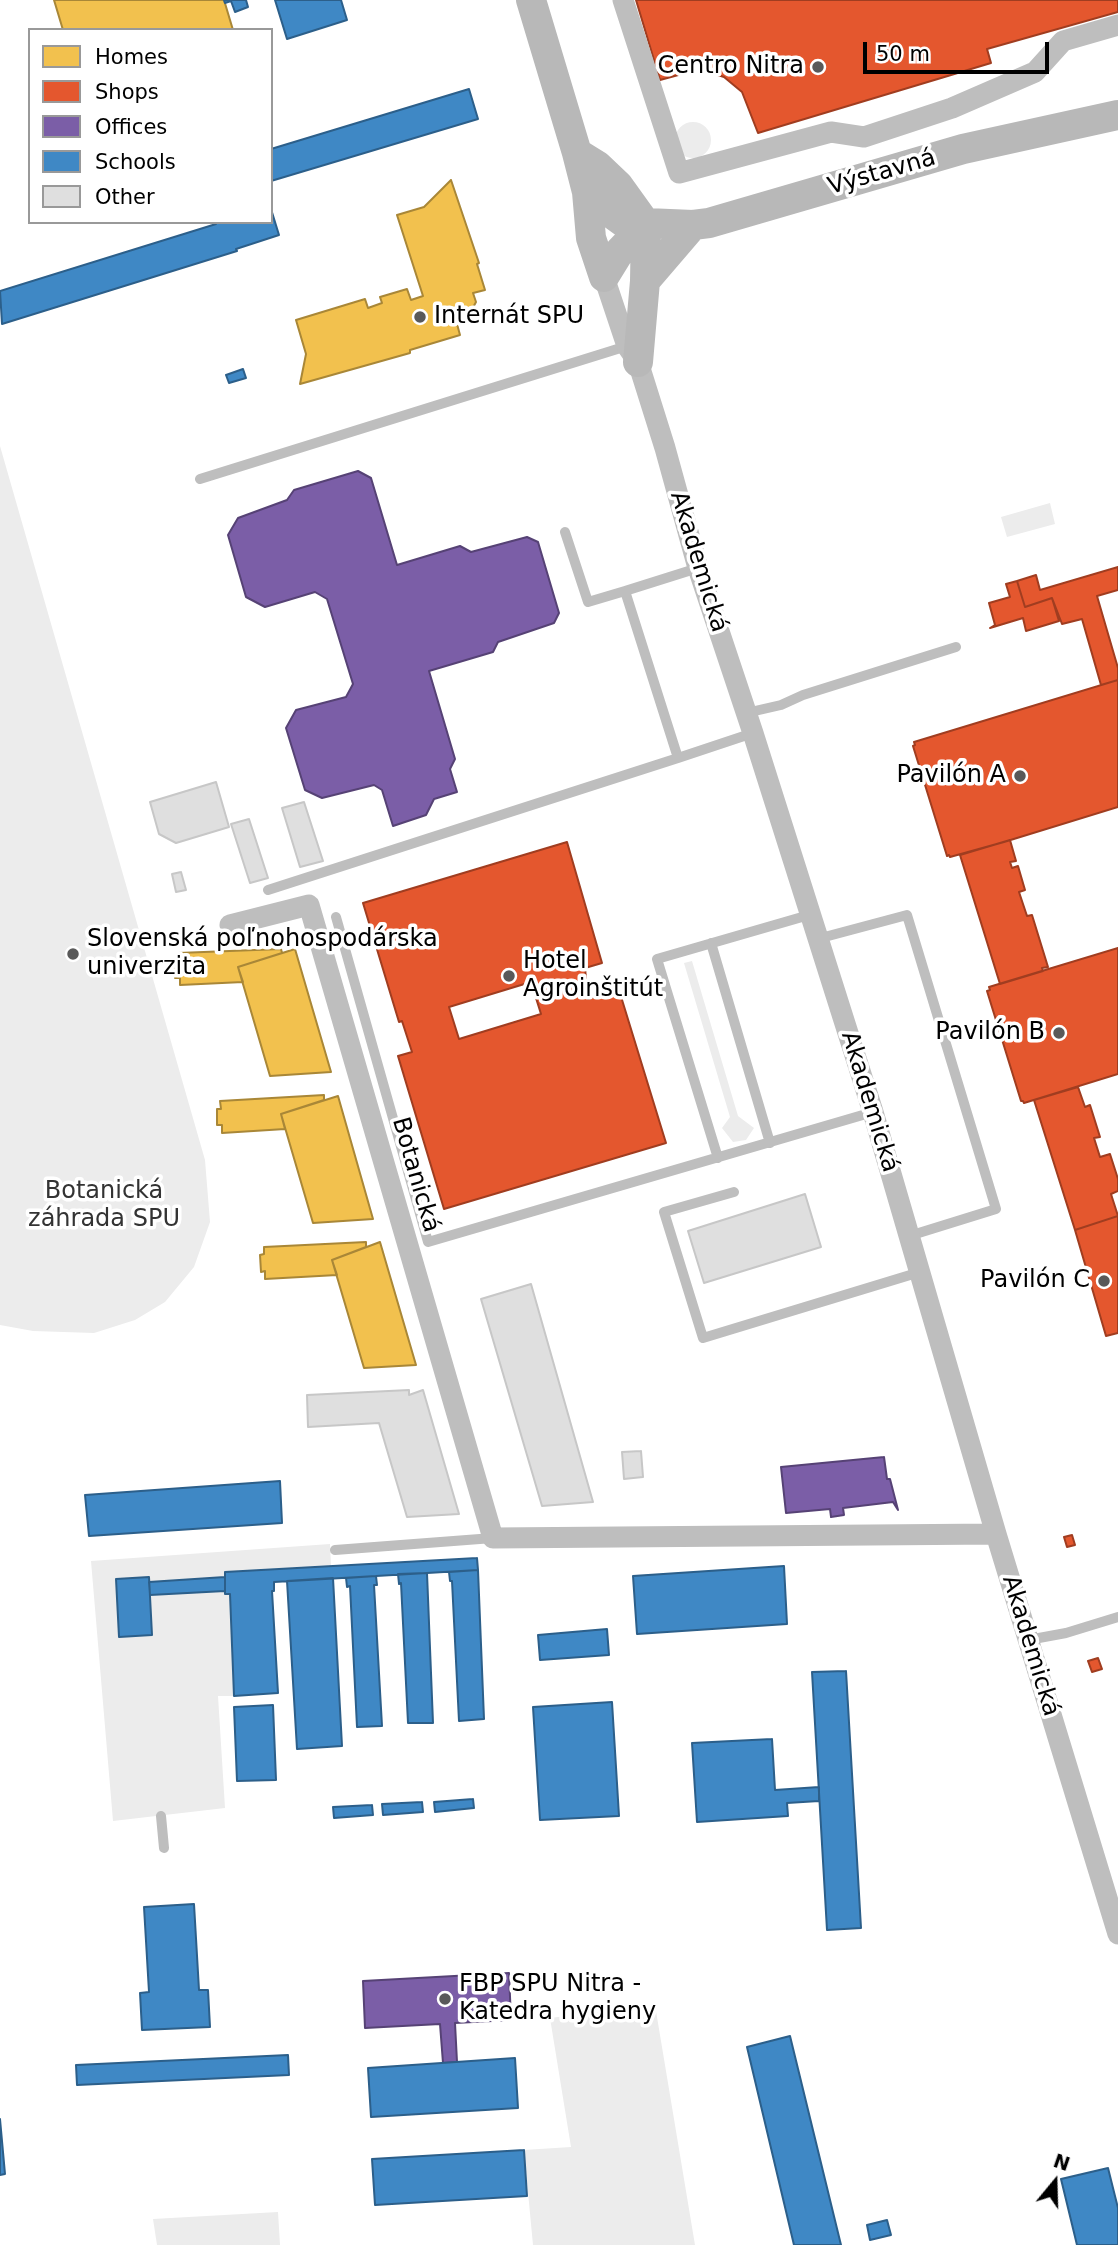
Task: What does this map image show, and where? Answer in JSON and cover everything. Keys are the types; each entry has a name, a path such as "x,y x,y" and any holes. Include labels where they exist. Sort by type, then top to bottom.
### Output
{"street":[{"path":"531,0 577,153 587,192 591,238 604,277"},
{"path":"623,0 679,173 831,132 864,137 939,113 1035,72 1063,41 1118,25"},
{"name":"Výstavná","path":"587,192 623,222 693,225 723,220 963,149 1118,115"},
{"path":"577,153 598,166 618,185 646,224 645,281 632,354"},
{"path":"604,277 620,251 646,224"},
{"path":"645,281 693,225"},
{"name":"Akademická","path":"604,277 665,448 698,568 873,1112 996,1534 1118,1934"},
{"name":"Botanická","path":"230,925 309,905 493,1538"},
{"path":"493,1538 996,1534"}],"lane":[{"path":"200,479 632,354"},
{"path":"565,532 588,602 698,568"},
{"path":"625,591 678,758"},
{"path":"268,890 678,758 803,695 956,647"},
{"path":"719,1158 657,958 809,915"},
{"path":"817,939 907,915 996,1209 909,1236"},
{"path":"336,917 428,1242 873,1112"},
{"path":"710,943 770,1143"},
{"path":"734,1192 664,1212 702,1338 920,1272"},
{"path":"335,1550 493,1538"},
{"path":"1028,1640 1066,1633 1118,1617"},
{"path":"161,1816 164,1848"}],"green space":[{"path":"693,122 706,127 711,140 706,153 693,158 680,153 675,140 680,127"},
{"name":"Botanická záhrada SPU","path":"0,446 205,1160 210,1222 194,1267 165,1302 135,1320 94,1333 33,1331 0,1325"},
{"path":"1050,503 1055,524 1007,537 1001,517"},
{"path":"692,961 738,1116 754,1128 746,1140 733,1142 722,1128 730,1117 684,963"},
{"path":"330,1544 331,1566 225,1572 225,1593 230,1594 234,1696 218,1696 225,1808 113,1821 91,1561"},
{"path":"655,2005 695,2245 533,2245 524,2150 571,2147 550,2018"},
{"path":"278,2212 280,2245 157,2245 153,2219"}],"building: Homes":[{"path":"54,0 224,0 232,28 62,28"},
{"path":"451,180 479,263 477,264 485,290 473,293 476,302 465,322 457,324 460,335 410,350 410,353 300,384 306,354 296,320 365,299 368,308 382,303 380,297 407,289 411,300 423,296 397,215 424,207"},
{"path":"281,949 282,953 238,967 243,982 180,985 180,978 175,978 174,962 179,962 178,953"},
{"path":"295,949 331,1072 270,1076 238,967"},
{"path":"324,1095 324,1100 281,1114 285,1129 222,1133 222,1125 217,1125 220,1101"},
{"path":"338,1096 373,1219 313,1223 281,1114"},
{"path":"366,1242 366,1247 332,1260 337,1275 265,1279 265,1271 261,1272 260,1255 264,1254 264,1247"},
{"path":"380,1242 416,1365 364,1368 332,1260"}],"building: Shops":[{"name":"Centro Nitra","path":"636,0 1118,0 1118,12 987,49 991,63 758,133 742,92 724,77 702,70 660,80"},
{"path":"1118,567 1118,590 1097,596 1118,668 1118,680 1101,685 1082,619 1062,624 1052,598 1025,607 1017,581 1036,575 1040,590"},
{"path":"1017,581 1025,607 1052,598 1059,621 1026,631 1023,618 990,628 995,625 989,603 1010,597 1006,584"},
{"name":"Pavilón A","path":"1118,680 1118,807 1004,842 947,856 914,742"},
{"path":"1010,840 1016,861 1010,862 1012,868 1018,866 1025,890 1019,892 1027,916 1032,915 1048,967 1042,968 1043,971 1000,984 960,855"},
{"path":"567,842 602,963 585,968 588,999 619,990 666,1143 444,1209 398,1056 412,1052 402,1021 399,1022 363,903","holes":["531,982 541,1014 459,1039 449,1007"]},
{"name":"Pavilón B","path":"1118,948 1118,1074 1024,1103 1021,1101 987,991 990,990 989,987"},
{"path":"1078,1087 1085,1107 1090,1105 1100,1137 1094,1138 1100,1157 1110,1154 1118,1179 1118,1191 1111,1194 1118,1216 1075,1230 1034,1100"},
{"name":"Pavilón C","path":"1118,1216 1118,1333 1106,1336 1075,1230"},
{"path":"1072,1535 1075,1545 1067,1547 1064,1537"},
{"path":"1098,1658 1102,1669 1092,1672 1088,1661"}],"building: Offices":[{"path":"358,471 371,478 397,565 460,546 471,552 527,537 538,542 559,613 554,623 498,642 493,652 429,671 455,759 450,769 457,792 434,799 426,815 393,826 382,790 374,785 322,798 305,790 286,728 296,710 346,697 353,684 327,599 315,592 265,607 246,597 228,535 238,518 287,500 294,490"},
{"path":"884,1457 887,1479 890,1479 898,1510 893,1502 843,1508 844,1515 831,1517 830,1509 786,1513 781,1467"},
{"path":"509,1973 511,2020 455,2023 457,2062 443,2063 440,2024 365,2028 363,1981"}],"building: Schools":[{"path":"224,0 246,0 248,7 235,12 231,1 225,3"},
{"path":"275,0 341,0 347,20 287,39"},
{"path":"469,89 478,119 273,180 273,148"},
{"path":"273,216 279,235 236,249 237,251 2,324 0,291 216,224 273,224"},
{"path":"243,369 246,378 229,383 226,375"},
{"path":"280,1481 282,1523 89,1536 85,1495"},
{"path":"477,1558 478,1570 274,1582 272,1591 278,1693 234,1696 230,1594 225,1594 225,1572"},
{"path":"784,1566 787,1624 637,1634 633,1576"},
{"path":"478,1570 484,1719 459,1721 452,1581 449,1572"},
{"path":"427,1573 433,1723 408,1723 401,1583 399,1584 398,1574"},
{"path":"376,1576 377,1585 374,1585 382,1726 357,1727 350,1586 347,1587 346,1578"},
{"path":"149,1577 152,1635 119,1637 116,1579"},
{"path":"225,1577 225,1591 150,1595 149,1582"},
{"path":"333,1578 342,1746 297,1749 287,1581"},
{"path":"607,1629 609,1655 540,1660 538,1635"},
{"path":"846,1671 861,1928 827,1930 812,1672"},
{"path":"612,1702 619,1816 540,1820 533,1707"},
{"path":"273,1705 276,1780 237,1781 234,1707"},
{"path":"772,1739 775,1790 819,1787 819,1801 787,1803 788,1816 697,1822 692,1743"},
{"path":"473,1799 474,1808 435,1812 434,1802"},
{"path":"422,1802 423,1812 383,1815 382,1804"},
{"path":"372,1805 373,1815 334,1818 333,1807"},
{"path":"194,1904 199,1990 208,1990 210,2027 142,2030 140,1993 149,1992 144,1907"},
{"path":"790,2036 841,2245 794,2245 747,2047"},
{"path":"288,2055 289,2075 77,2085 76,2065"},
{"path":"515,2058 518,2108 371,2117 368,2068"},
{"path":"0,2119 5,2174 0,2175"},
{"path":"524,2150 527,2196 375,2205 372,2159"},
{"path":"1108,2168 1118,2208 1118,2245 1077,2245 1061,2179"},
{"path":"887,2220 891,2235 870,2240 867,2225"}],"building: Other":[{"path":"216,782 229,827 176,843 159,834 150,802"},
{"path":"304,802 323,861 300,867 282,808"},
{"path":"249,819 268,878 250,883 231,824"},
{"path":"181,872 186,890 176,892 172,874"},
{"path":"805,1194 821,1247 704,1283 688,1231"},
{"path":"531,1284 593,1502 542,1506 481,1299"},
{"path":"409,1390 409,1395 423,1390 459,1514 407,1517 379,1423 308,1427 307,1395"},
{"path":"641,1451 643,1477 624,1479 622,1452"}],"place":[{"name":"Centro Nitra","path":"818,67"},
{"name":"Internát SPU","path":"420,317"},
{"name":"Pavilón A","path":"1020,776"},
{"name":"Slovenská poľnohospodárska univerzita","path":"73,954"},
{"name":"Hotel Agroinštitút","path":"509,976"},
{"name":"Pavilón B","path":"1059,1033"},
{"name":"Pavilón C","path":"1104,1281"},
{"name":"FBP SPU Nitra - Katedra hygieny","path":"445,1999"}]}
